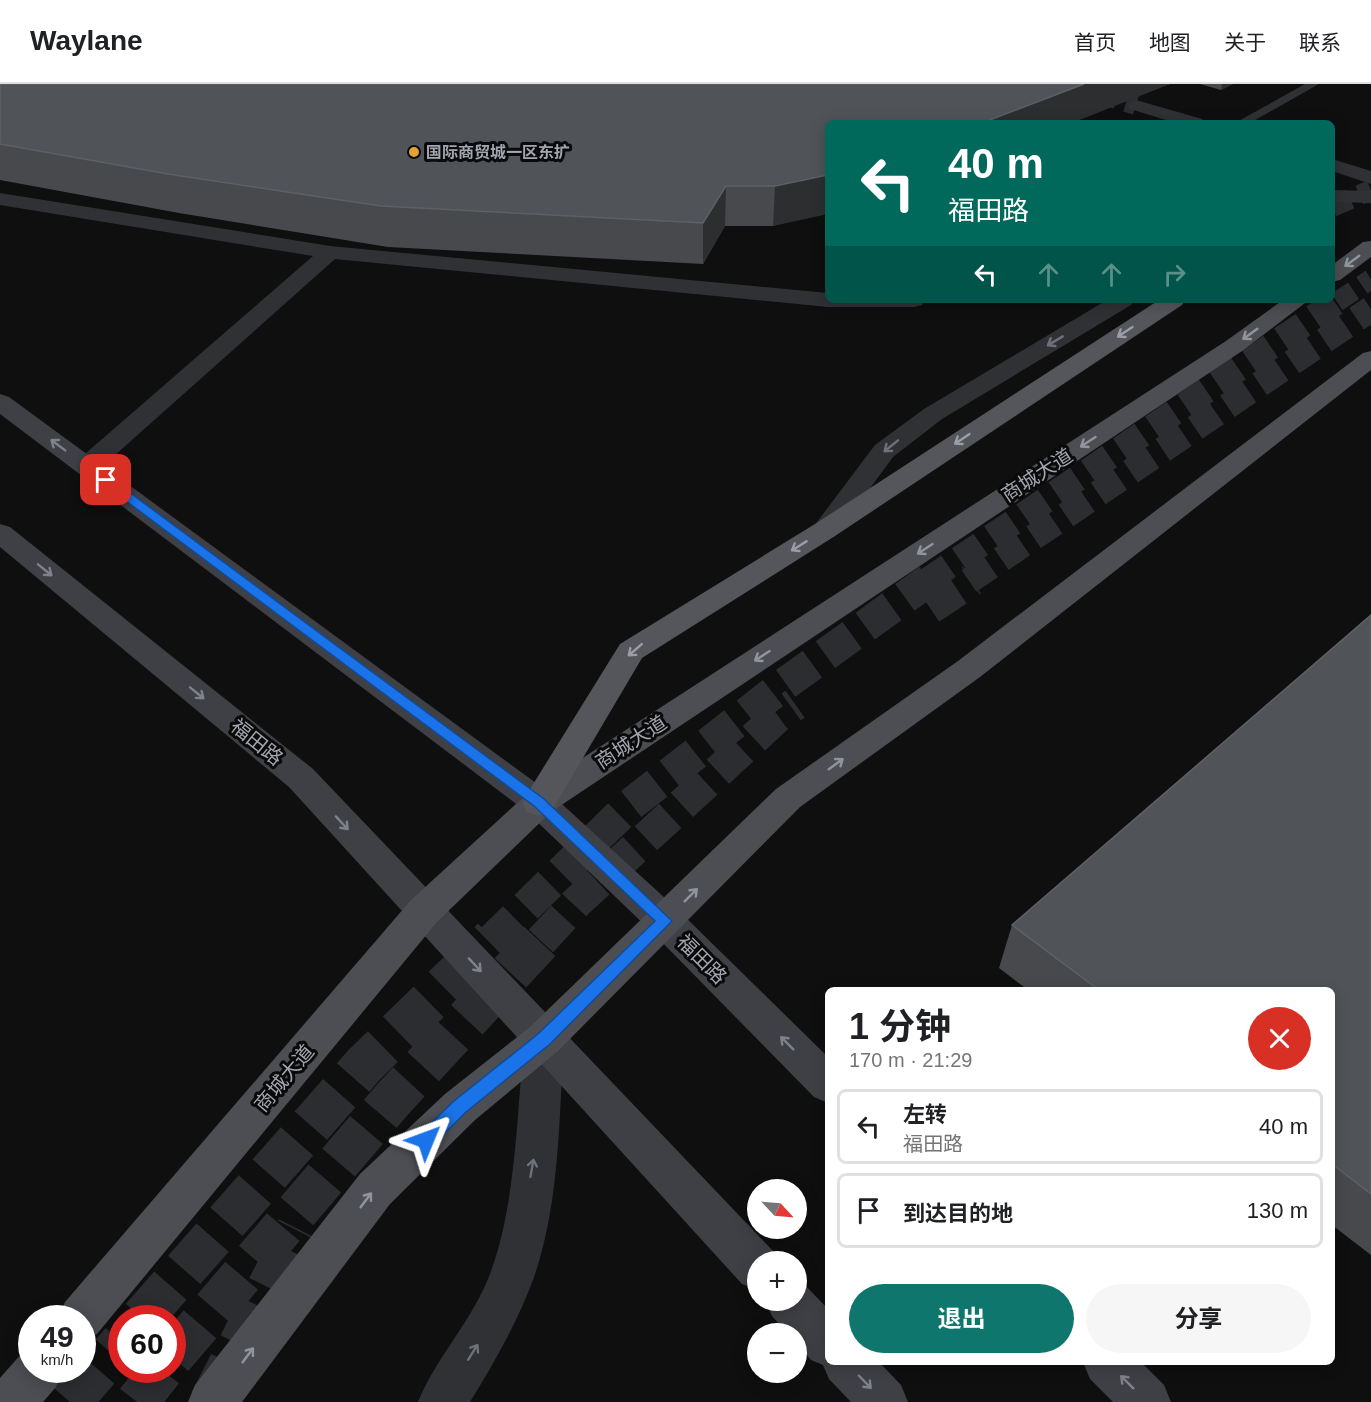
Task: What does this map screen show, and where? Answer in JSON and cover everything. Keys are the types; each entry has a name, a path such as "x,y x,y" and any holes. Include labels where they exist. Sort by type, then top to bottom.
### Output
{"highway":[{"path":"539,803 631,651 825,530 1169,303"}],"main road":[{"path":"1335,273 1371,247"},
{"name":"商城大道","path":"92,1305 424,911 539,803 1234,346 1294,303"},
{"path":"212,1402 375,1189 460,1107 544,1039 788,798 969,669 1371,358"},
{"name":"福田路","path":"0,402 539,803 665,921 825,1081"},
{"name":"福田路","path":"0,533 301,778 747,1256"},
{"path":"798,1311 825,1340"},
{"path":"849,1365 884,1402"},
{"path":"1110,1365 1147,1402"},
{"path":"11,1402 28,1383"}],"street":[{"path":"1136,105 1185,120"},
{"path":"1335,166 1371,178"},
{"path":"1335,196 1371,197"},
{"path":"0,199 330,252 825,300"},
{"path":"87,466 330,252"},
{"path":"825,530 884,451 933,414 1118,303"},
{"path":"442,1402 485,1333 516,1262 535,1155 544,1039"}],"lane":[{"path":"1247,120 1313,84"}],"building":[{"name":"国际商贸城一区东扩","path":"0,84 1084,84 990,120 825,120 825,176 775,186 726,186 703,223 381,206 168,174 0,144"},
{"path":"1371,615 1371,1194 1335,1166 1335,987 1095,987 1012,925"}],"tunnel":[{"path":"1069,84 1136,105"},
{"path":"1335,206 1371,190"},
{"path":"1337,302 1371,279"},
{"path":"1335,303 1339,300"},
{"path":"927,581 1335,303"},
{"path":"969,581 1371,309"},
{"path":"491,941 630,805 782,686 929,580"},
{"path":"930,608 972,580"},
{"path":"541,941 576,903 777,717 795,704"},
{"path":"153,1305 364,1065 493,939"},
{"path":"186,1341 393,1099 542,939"},
{"path":"211,1402 298,1229"},
{"path":"70,1402 108,1358"},
{"path":"137,1402 152,1383"}],"place":[{"name":"国际商贸城一区东扩","path":"414,152"}],"route":[{"path":"106,480 539,803 665,921 544,1039 460,1107 426,1140"}]}
